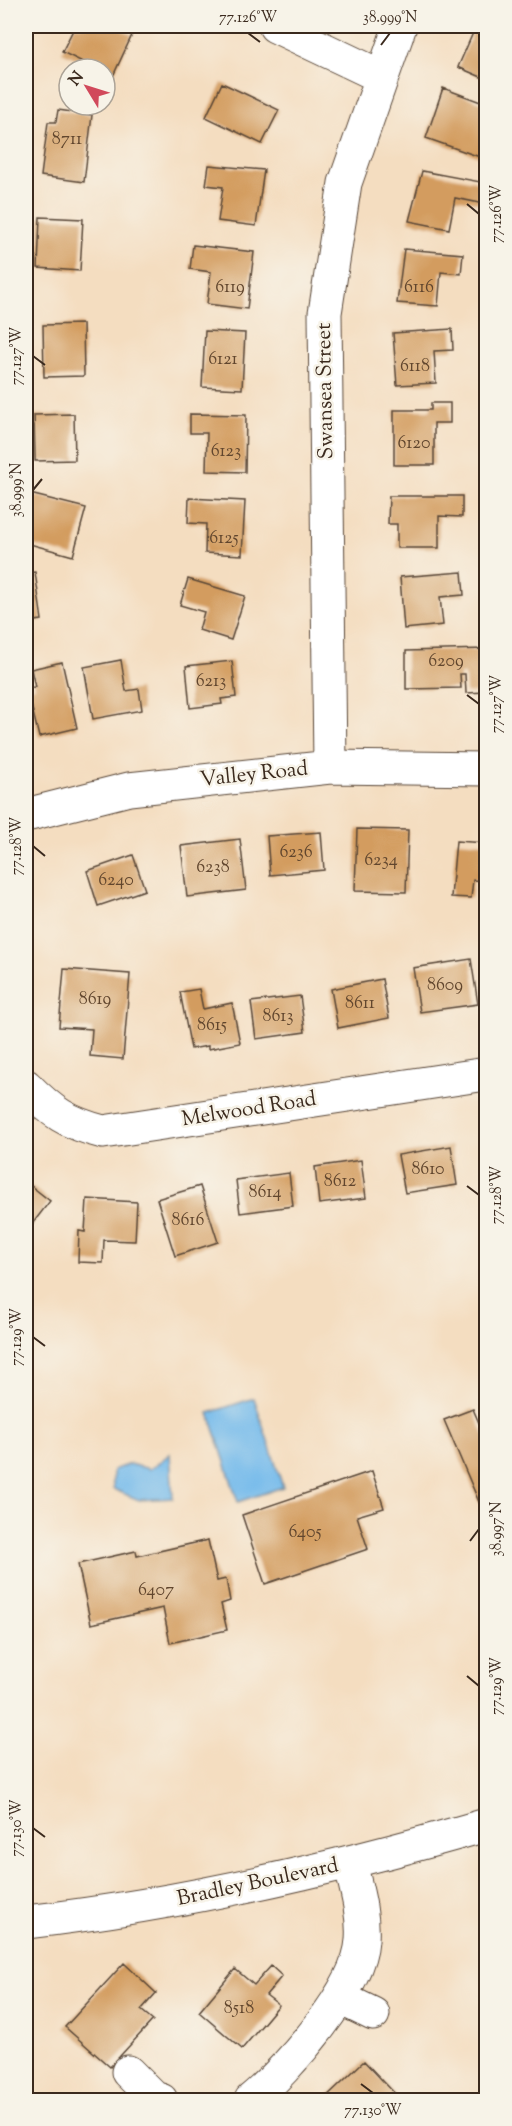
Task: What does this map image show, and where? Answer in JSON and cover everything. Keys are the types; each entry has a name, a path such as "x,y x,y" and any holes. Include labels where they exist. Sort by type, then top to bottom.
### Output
{"street":[{"path":"275,26 380,76"},
{"name":"Swansea Street","path":"330,767 325,314 345,183 380,76 400,26"},
{"name":"Valley Road","path":"26,815 129,789 330,767 486,769"},
{"name":"Melwood Road","path":"26,1086 49,1108 74,1125 103,1132 486,1074"},
{"name":"Bradley Boulevard","path":"26,1922 173,1902 350,1863 486,1825"},
{"path":"250,2100 318,2027 340,1998 354,1973 362,1942 358,1897 350,1863"},
{"path":"340,1998 374,2014"},
{"path":"128,2072 154,2098 161,2100"}],"water":[{"path":"254,1398 283,1487 238,1502 209,1413"},
{"path":"170,1454 173,1498 139,1500 113,1489 113,1470 129,1464 150,1469"}],"building":[{"path":"75,26 113,26 132,35 117,67 117,57 72,57 62,52"},
{"path":"476,26 486,26 486,79 458,67"},
{"path":"222,83 279,110 262,144 206,117"},
{"path":"443,88 486,104 486,139 480,157 426,138"},
{"path":"57,116 92,117 84,182 41,176 48,122 56,122"},
{"path":"209,165 264,170 256,226 218,221 223,187 206,185"},
{"path":"422,171 486,183 485,204 455,198 449,229 409,221"},
{"path":"40,217 83,219 80,271 38,268"},
{"path":"193,245 254,252 247,309 207,304 211,272 190,269"},
{"path":"404,249 463,254 461,274 441,272 438,306 397,303"},
{"path":"83,324 84,376 44,377 43,325"},
{"path":"452,329 453,350 434,351 436,383 397,385 393,333"},
{"path":"205,331 245,333 242,389 202,387"},
{"path":"431,403 450,403 450,423 434,423 434,465 394,465 394,410 431,410"},
{"path":"74,414 75,460 35,461 34,415"},
{"path":"190,414 246,415 245,472 206,471 207,433 190,433"},
{"path":"30,494 86,508 73,556 26,543 26,513"},
{"path":"389,496 462,496 462,517 439,516 439,548 397,548 397,524 388,524"},
{"path":"189,498 245,501 242,555 205,553 206,524 188,523"},
{"path":"35,572 42,620 26,622 26,573"},
{"path":"462,572 464,595 440,597 443,625 404,629 400,577"},
{"path":"188,579 245,596 231,640 199,630 204,612 180,605"},
{"path":"486,649 486,692 466,693 465,674 460,674 461,688 406,689 406,651"},
{"path":"121,660 126,691 139,689 142,710 93,719 84,667"},
{"path":"232,661 236,697 221,699 222,704 190,708 186,666"},
{"path":"62,662 77,728 39,737 27,688 35,687 31,669"},
{"path":"357,829 408,830 406,892 355,891"},
{"path":"321,832 324,870 270,875 267,836"},
{"path":"240,839 246,890 187,897 181,846"},
{"path":"456,841 486,843 486,881 473,880 471,898 451,897"},
{"path":"133,855 145,890 98,906 87,871"},
{"path":"471,959 478,1004 420,1012 413,968"},
{"path":"64,969 130,974 123,1059 90,1056 92,1029 59,1027"},
{"path":"382,979 389,1018 338,1028 331,989"},
{"path":"199,989 203,1009 232,1003 240,1043 208,1049 208,1046 191,1049 180,992"},
{"path":"300,996 305,1032 256,1039 251,1002"},
{"path":"451,1146 457,1185 405,1193 398,1155"},
{"path":"361,1160 366,1198 319,1204 315,1167"},
{"path":"289,1173 293,1206 240,1213 236,1180"},
{"path":"26,1182 50,1201 26,1232"},
{"path":"200,1186 218,1242 175,1256 157,1199"},
{"path":"87,1199 137,1202 135,1241 104,1240 103,1263 78,1262 79,1231 85,1232"},
{"path":"473,1409 486,1439 485,1516 444,1420"},
{"path":"372,1471 384,1508 357,1516 368,1549 265,1584 242,1515"},
{"path":"208,1540 217,1581 226,1579 230,1601 221,1604 227,1630 170,1643 163,1608 91,1624 78,1564 136,1551 137,1556"},
{"path":"124,1963 156,1993 141,2010 153,2020 110,2067 65,2027"},
{"path":"271,1966 282,1976 266,1995 279,2005 242,2049 199,2012 235,1969 254,1985"},
{"path":"364,2061 401,2100 323,2100"}]}
